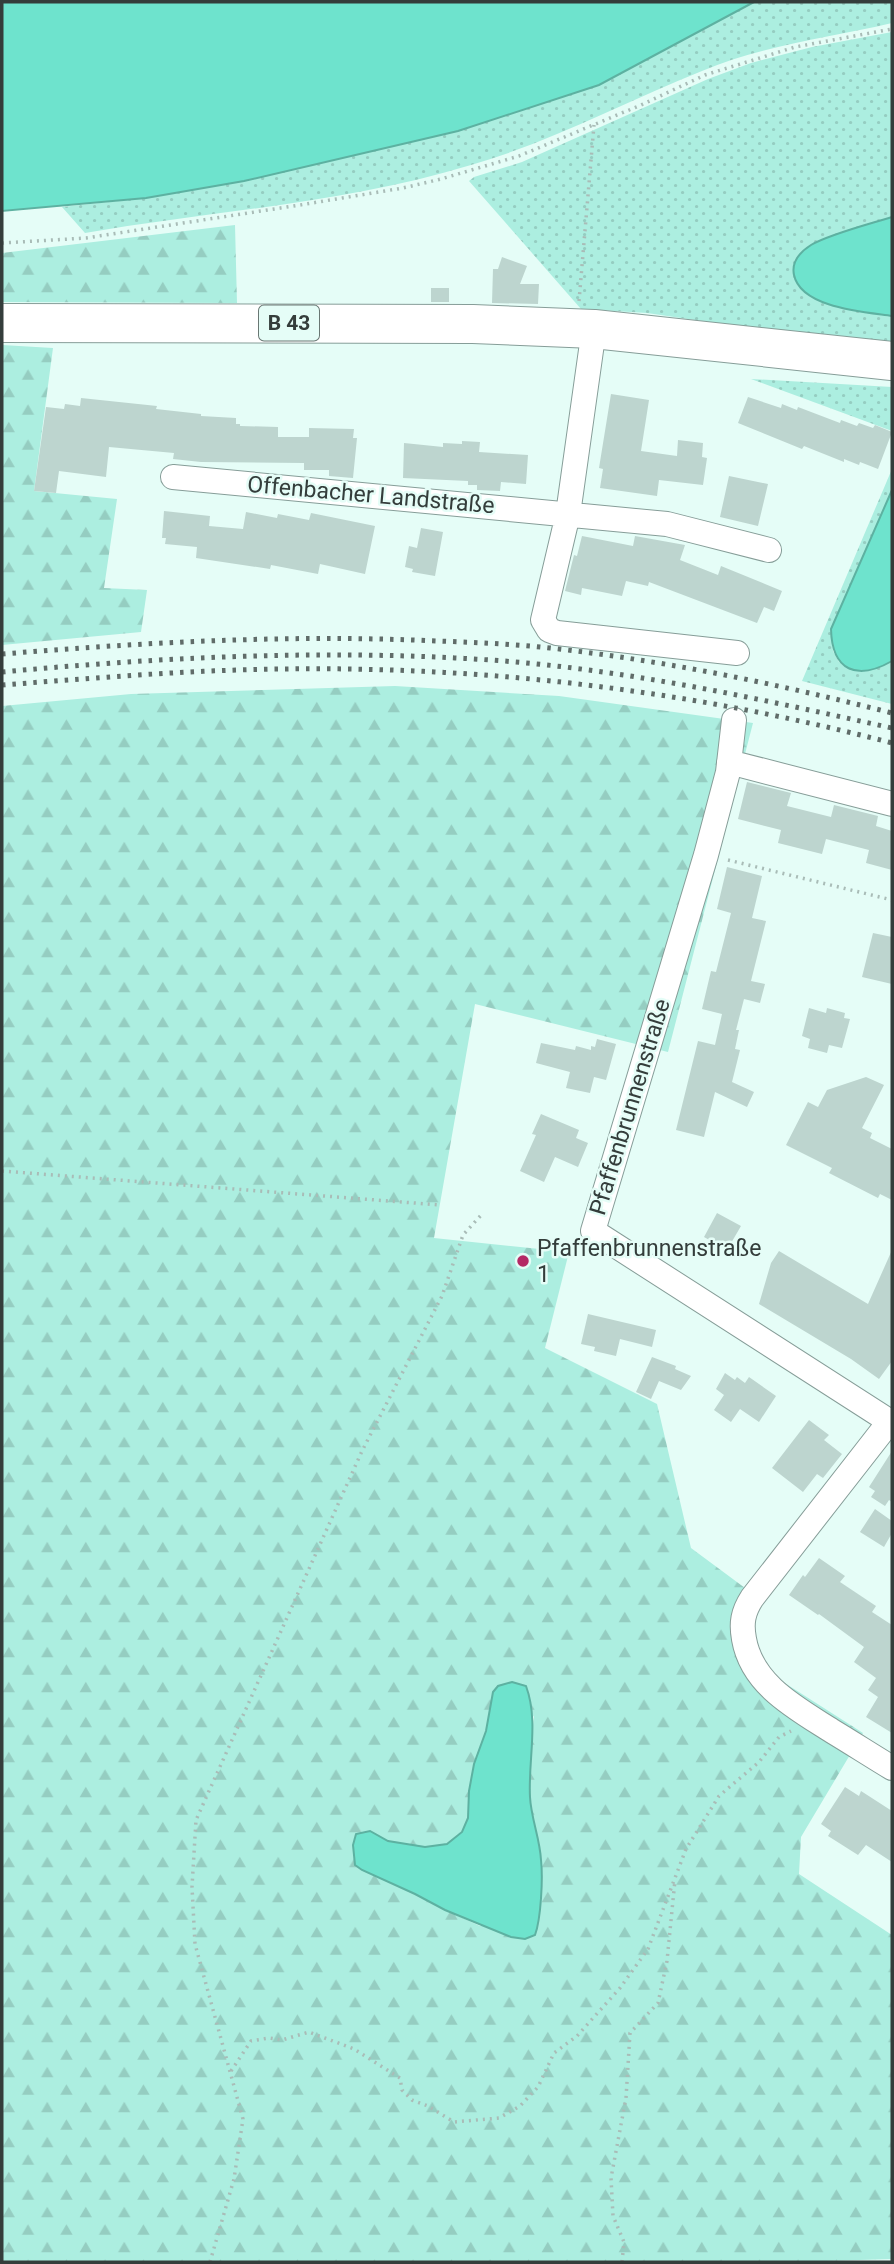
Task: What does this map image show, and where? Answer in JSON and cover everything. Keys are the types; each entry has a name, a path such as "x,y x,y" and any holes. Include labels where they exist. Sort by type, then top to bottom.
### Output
{"main road":[{"name":"B 43","path":"2,323 473,324 585,328 892,361"}],"street":[{"path":"585,328 568,514 543,620 549,630 557,634 737,653"},
{"name":"Offenbacher Landstraße","path":"173,477 667,524 769,550"},
{"name":"Pfaffenbrunnenstraße","path":"734,720 729,762 706,855 593,1231 891,1422"},
{"path":"729,762 892,804"},
{"path":"891,1422 752,1598 743,1617 746,1647 755,1671 780,1697 892,1769"}],"path":[{"path":"2,243 86,239 403,188 473,171 519,156 705,75 795,47 892,29"},
{"path":"585,328 594,125"},
{"path":"706,855 892,900"},
{"path":"2,1171 440,1205"},
{"path":"210,2262 234,2179 243,2119 195,1944 192,1887 196,1820 362,1451 442,1296 463,1235 483,1213"},
{"path":"230,2073 251,2041 269,2038 282,2040 309,2032 354,2049 400,2078 402,2090 412,2100 428,2106 454,2122 499,2119 520,2106 538,2087 554,2053 578,2036 620,1988 648,1949 686,1849 719,1796 759,1762 779,1737 815,1720"},
{"path":"622,2262 624,2242 613,2216 611,2178 626,2098 629,2033 658,2003 667,1961 675,1875"}],"green space":[{"path":"754,2 892,2 892,23 772,48 725,62 501,156 376,189 85,233 62,207 146,198 244,181 458,131 599,85"},
{"path":"892,32 892,217 813,244 795,259 793,269 848,309 892,316 892,344 647,313 581,309 469,181 522,162 708,79 751,63 812,47"},
{"path":"235,225 237,303 2,302 2,253"},
{"path":"2,345 53,348 34,491 117,499 104,588 147,590 141,632 2,645"},
{"path":"751,379 892,387 892,431"},
{"path":"892,469 892,490 831,629 833,651 839,662 861,672 892,661 892,704 802,681"},
{"path":"395,686 559,696 753,723 668,1052 475,1004 434,1238 569,1252 545,1348 657,1404 691,1548 745,1588 741,1655 863,1733 801,1837 799,1874 892,1935 892,2259 794,2262 2,2262 2,706 131,694","holes":["512,1682 534,1717 529,1758 530,1800 541,1861 539,1924 480,1926 415,1894 388,1841 425,1847 447,1844 462,1831 468,1818 474,1764 486,1731 493,1693 498,1686"]}],"shaded area":[{"path":"2,2 754,2 599,85 458,131 244,181 146,198 2,211"},
{"path":"892,217 892,316 836,306 808,295 799,286 794,275 794,265 797,257 807,248 829,237"},
{"path":"892,490 892,661 858,671 842,663 836,655 831,629"},
{"path":"512,1682 526,1686 530,1699 530,1797 542,1868 537,1928 535,1935 525,1939 511,1937 445,1910 362,1870 355,1865 353,1845 356,1834 370,1831 388,1841 425,1847 447,1844 462,1832 468,1818 474,1764 486,1731 493,1692 498,1686"}],"building":[{"path":"502,257 527,266 520,284 539,284 538,304 492,303 493,269 498,269"},
{"path":"431,288 449,288 449,302 431,302"},
{"path":"611,394 649,400 641,451 677,456 678,440 703,443 702,457 707,458 703,485 659,480 657,496 600,488 603,469 599,468"},
{"path":"748,397 781,408 782,404 797,410 798,407 840,423 841,420 873,428 875,425 892,432 878,469 860,462 859,465 844,459 844,462 804,446 802,449 738,423"},
{"path":"81,398 157,406 156,409 201,416 236,418 236,424 240,426 278,427 278,437 309,437 309,428 354,429 353,438 357,438 353,478 329,476 329,470 304,470 304,463 201,462 173,459 174,453 109,447 106,477 59,471 56,493 34,491 46,407 64,409 65,404 80,406"},
{"path":"462,441 480,442 479,452 528,455 526,484 501,482 500,491 477,490 477,485 468,485 468,481 403,478 404,443 443,447 443,443 462,444"},
{"path":"729,476 768,484 758,526 720,517"},
{"path":"164,511 210,516 209,526 243,529 246,512 309,520 311,513 375,526 365,574 320,564 318,574 271,565 270,569 196,558 197,547 165,544 166,538 162,538"},
{"path":"421,528 443,532 435,576 412,572 413,569 405,567 409,546 417,548"},
{"path":"582,536 633,546 635,536 685,545 680,560 718,575 721,566 782,591 774,611 764,607 757,623 649,582 648,586 626,581 622,596 582,588 581,595 565,591"},
{"path":"747,782 791,793 787,806 831,817 834,805 878,816 876,826 892,831 892,870 866,863 869,850 826,839 822,854 778,843 781,830 738,819"},
{"path":"727,867 762,876 752,918 766,921 751,981 765,984 760,1003 744,999 736,1030 739,1030 735,1049 740,1050 732,1082 754,1092 747,1107 715,1092 704,1137 676,1130 698,1041 715,1045 722,1014 702,1009 711,971 716,972 731,913 717,909"},
{"path":"873,933 892,937 892,984 862,977"},
{"path":"809,1008 826,1013 827,1008 845,1013 844,1018 850,1019 842,1048 829,1045 827,1053 808,1048 810,1039 802,1036"},
{"path":"597,1039 616,1044 606,1080 594,1077 590,1093 566,1088 570,1072 536,1063 541,1043 575,1050 576,1046 591,1050"},
{"path":"866,1077 884,1085 862,1128 872,1133 870,1138 892,1149 892,1200 880,1194 878,1198 829,1173 832,1168 786,1145 808,1102 818,1107 827,1090"},
{"path":"541,1114 579,1130 576,1138 588,1143 578,1167 555,1157 544,1182 520,1171 536,1135 532,1134"},
{"path":"717,1213 741,1226 727,1250 704,1237"},
{"path":"892,1250 892,1361 879,1379 851,1359 759,1304 771,1263 779,1251 868,1304"},
{"path":"588,1314 656,1330 652,1347 620,1339 616,1356 594,1351 595,1347 581,1344"},
{"path":"652,1357 676,1366 675,1369 691,1376 681,1390 659,1381 651,1399 636,1392"},
{"path":"725,1373 745,1383 749,1377 776,1396 759,1422 740,1409 731,1422 714,1410 724,1395 716,1389"},
{"path":"809,1420 829,1435 824,1440 842,1454 823,1478 817,1474 803,1492 772,1468"},
{"path":"892,1451 892,1502 889,1500 885,1506 871,1497 875,1491 869,1487"},
{"path":"875,1509 892,1521 892,1533 884,1547 860,1532"},
{"path":"819,1558 845,1576 840,1582 876,1606 872,1612 892,1625 892,1733 866,1717 878,1697 868,1690 876,1678 854,1662 864,1647 789,1595"},
{"path":"845,1787 859,1796 861,1791 892,1811 892,1862 866,1845 858,1855 828,1836 831,1831 821,1824"}],"railway":[{"path":"2,654 258,639 413,640 516,645 594,653 680,667 807,692 892,713"},
{"path":"2,672 245,656 368,655 490,660 642,678 892,728"},
{"path":"2,685 248,670 360,669 437,672 590,685 666,696 742,709 892,743"}],"place":[{"name":"Pfaffenbrunnenstraße 1","path":"523,1261"}]}
